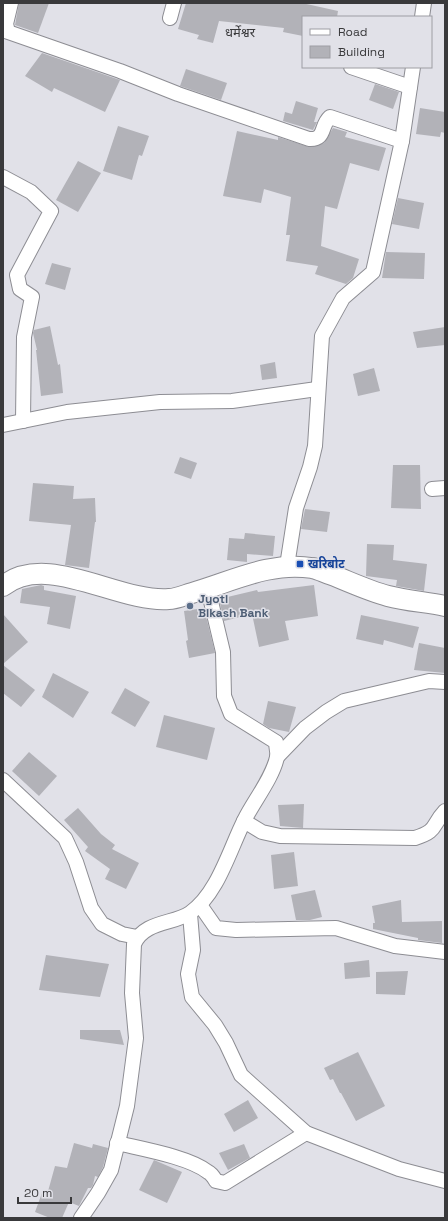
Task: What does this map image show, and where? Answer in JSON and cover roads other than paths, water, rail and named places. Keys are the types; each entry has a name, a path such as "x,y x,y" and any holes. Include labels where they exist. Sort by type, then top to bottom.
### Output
{"street":[{"path":"11,3 6,24 8,32 120,71 178,94 309,139 316,140 320,137 326,120 330,117 402,141"},
{"path":"170,18 174,3"},
{"path":"422,16 424,3"},
{"path":"354,68 410,87"},
{"path":"287,566 296,508 310,467 314,446 322,336 343,298 373,272 402,141 413,68"},
{"path":"3,177 31,192 51,211 17,275 20,289 32,297 24,337 23,421"},
{"path":"3,425 67,412 160,402 232,401 318,389"},
{"path":"3,586 10,580 37,573 68,577 142,598 170,599 208,589 247,575 287,566 313,568 388,596 445,606"},
{"path":"82,1218 111,1170 127,1106 136,1038 132,968 134,944 137,937 159,924 195,909 220,876 244,821 272,771 277,757 276,742 231,714 224,696 223,652 208,589"},
{"path":"277,757 305,728 326,712 344,702 429,681 445,682"},
{"path":"3,780 65,838 76,862 90,908 102,924 122,934 137,937"},
{"path":"244,821 262,832 280,836 415,838 427,834 437,825 445,811"},
{"path":"195,909 216,928 236,930 336,928 395,946 445,952"},
{"path":"195,909 192,950 188,974 192,997 215,1024 226,1042 241,1075 306,1133 399,1169 445,1181"},
{"path":"117,1143 187,1162 210,1172 216,1181 225,1183 306,1133"}],"place":[{"name":"खरिबोट","path":"300,564"},
{"name":"Jyoti Bikash Bank","path":"190,606"}],"district":[{"name":"धर्मेश्वर","path":"240,32"}]}
